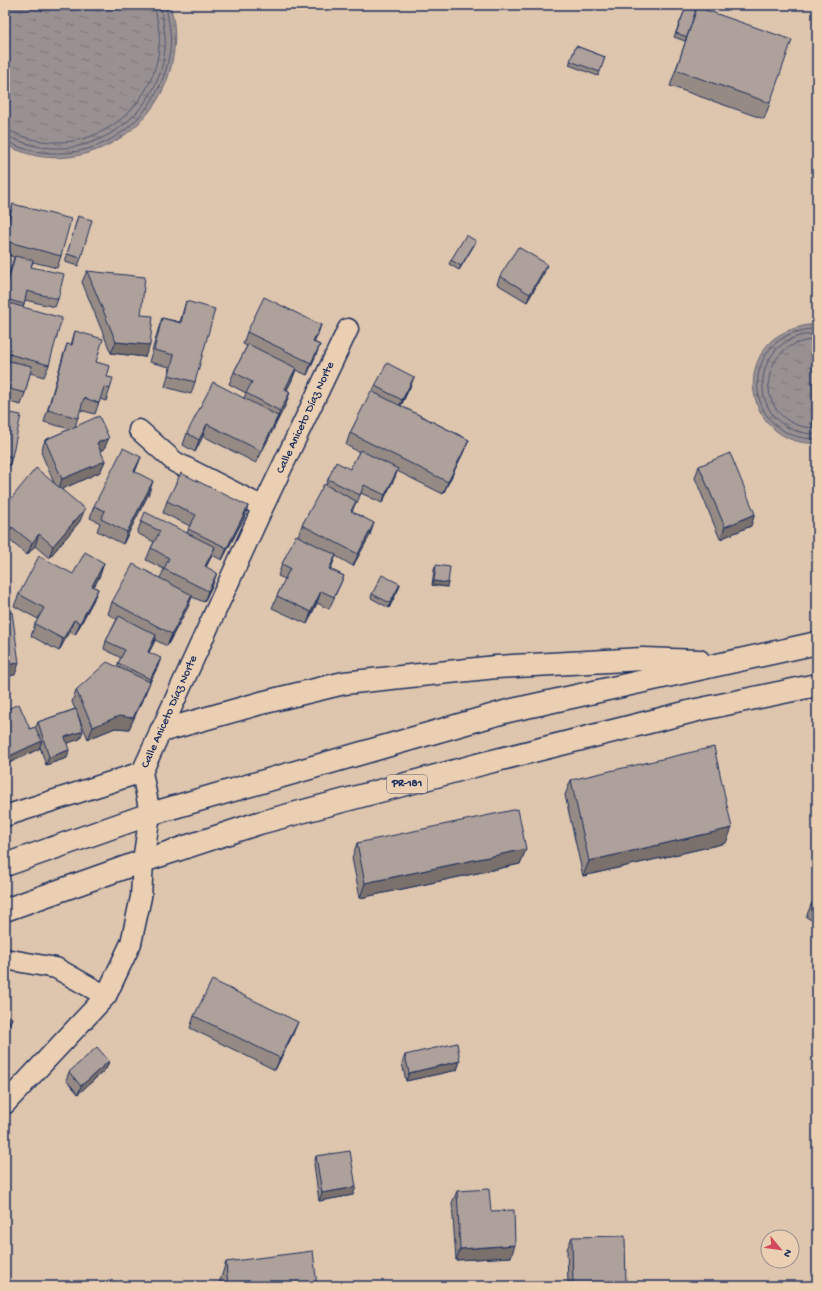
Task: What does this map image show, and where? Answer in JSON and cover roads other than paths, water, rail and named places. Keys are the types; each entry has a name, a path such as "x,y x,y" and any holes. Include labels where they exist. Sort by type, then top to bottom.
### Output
{"main road":[{"path":"5,865 150,814 508,711 817,643"},
{"path":"161,731 261,703 344,683 496,666 643,659 734,661"},
{"name":"PR-181","path":"5,910 143,861 259,823 485,763 697,710 817,685"}],"street":[{"name":"Calle Aniceto Díaz Norte","path":"5,1104 106,996 131,943 141,897 143,861 150,814 142,772 263,507 348,329"},
{"path":"139,430 174,462 263,507"},
{"path":"5,816 142,772"},
{"path":"5,959 56,968 106,996"}],"water":[{"path":"5,5 170,5 175,41 172,62 166,84 155,104 141,121 123,136 104,147 82,155 60,158 37,156 5,145"},
{"path":"807,325 817,325 817,443 798,441 781,434 768,423 759,408 754,392 754,374 760,357 771,341 788,331"}]}
